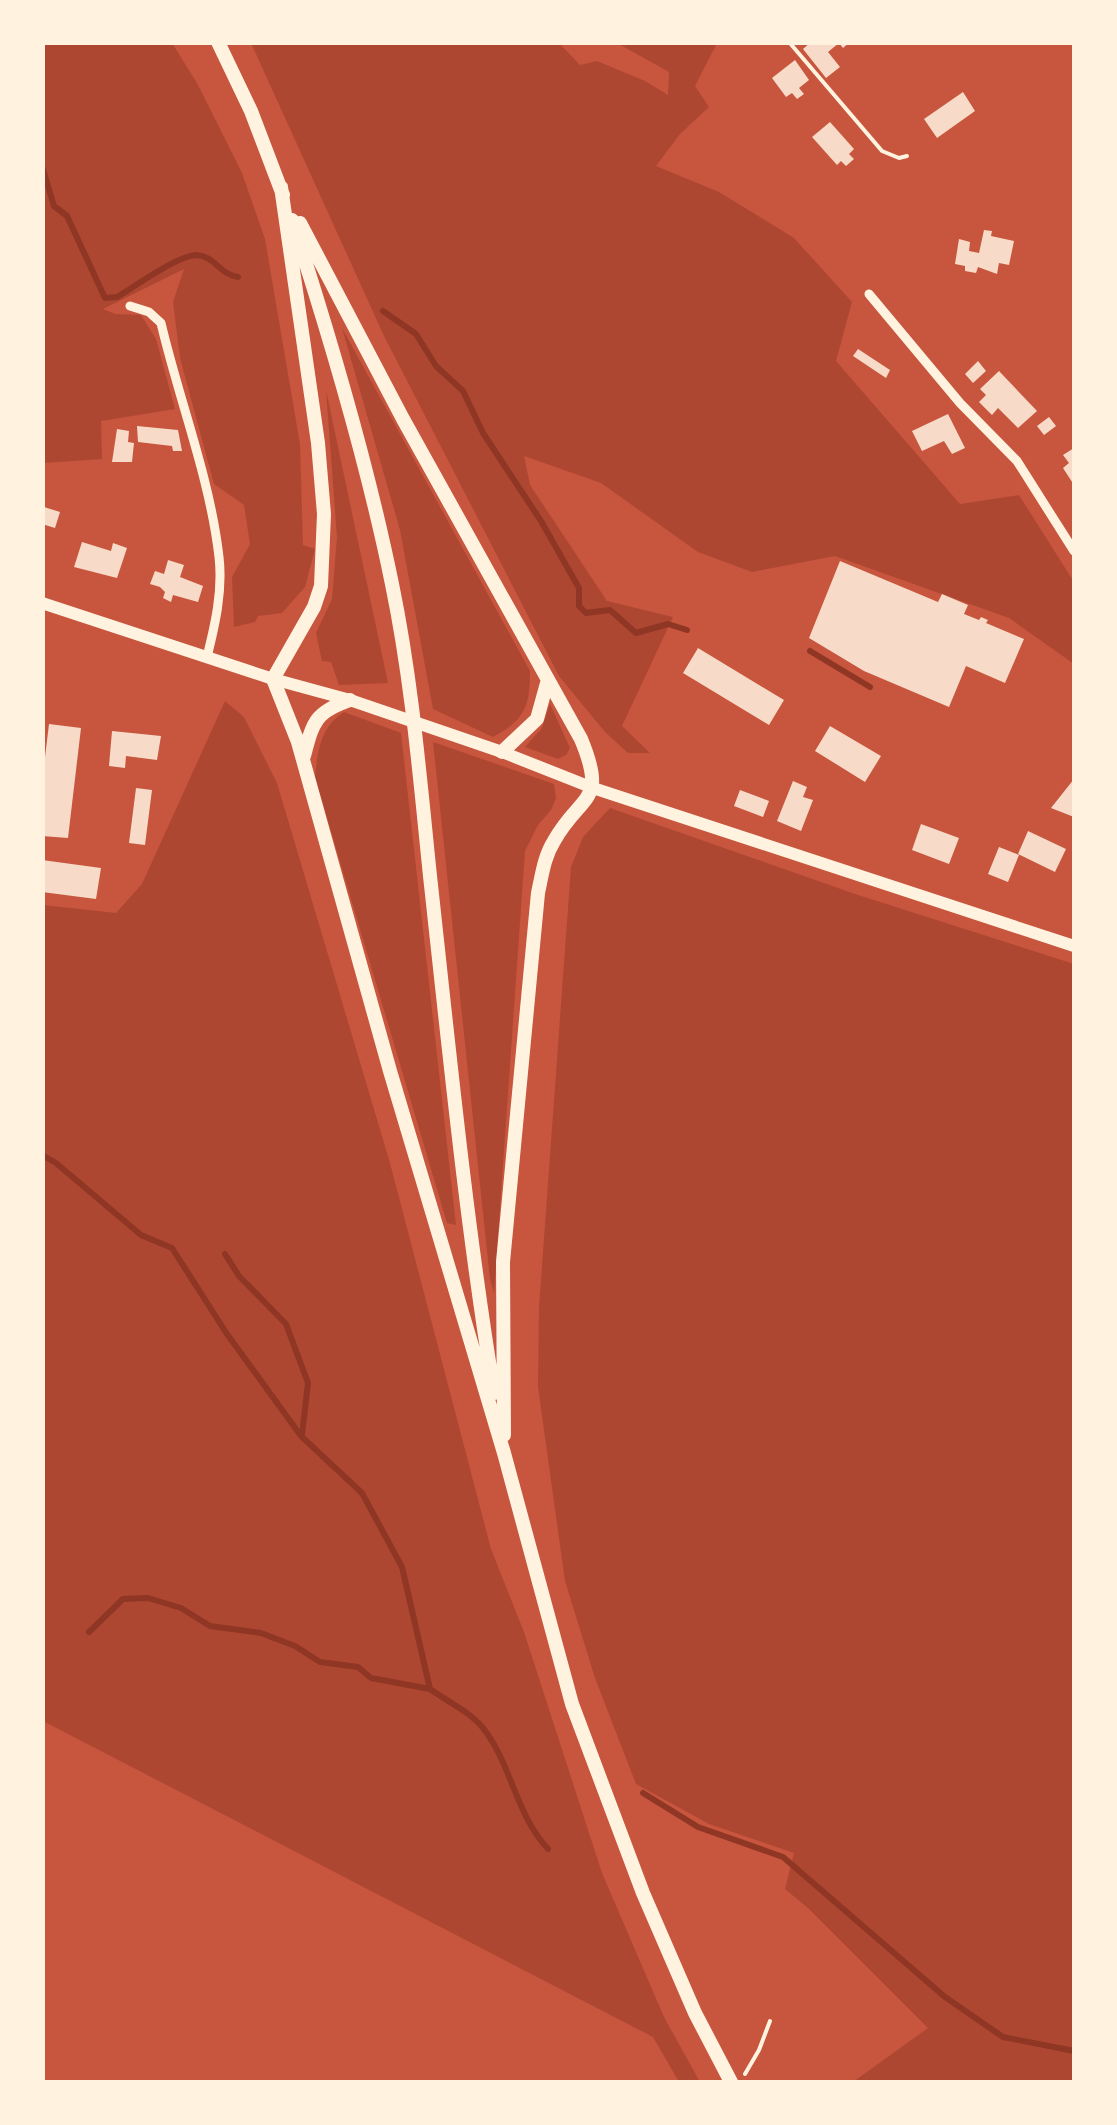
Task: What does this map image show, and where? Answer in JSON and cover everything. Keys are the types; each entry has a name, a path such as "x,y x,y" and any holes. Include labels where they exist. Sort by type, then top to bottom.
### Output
{"main road":[{"path":"218,42 281,187 323,316 357,434 392,585 418,752 476,1282 504,1453"},
{"path":"273,679 322,586 324,514 318,443 281,187"},
{"path":"281,187 547,683 581,738 592,765 593,788 556,836 547,854 538,893 503,1262 504,1453"},
{"path":"42,603 273,679 350,700 593,788 1074,946"},
{"path":"273,679 298,742 390,1072 504,1453 544,1610 599,1782 695,2013 731,2082"},
{"path":"502,752 537,719 547,683"},
{"path":"302,760 311,726 327,708 350,700"}],"street":[{"path":"868,294 960,403 1017,461 1074,552"},
{"path":"130,306 149,312 161,323 207,497 220,559 219,594 207,657"}],"lane":[{"path":"789,42 882,151 899,158 907,156"}],"path":[{"path":"740,2082 759,2050 770,2020"}],"shaded area":[{"path":"43,42 172,43 197,83 242,173 265,239 300,444 303,545 315,549 305,587 282,613 258,616 255,622 234,627 232,577 250,544 244,505 214,484 180,358 173,302 184,269 103,309 115,314 141,315 156,339 175,409 101,421 102,459 43,463"},
{"path":"251,43 559,43 580,65 597,61 668,95 669,72 617,43 717,43 695,86 709,107 680,134 656,166 719,192 794,238 852,302 836,361 960,504 1019,495 1074,582 1074,664 1009,618 835,556 752,572 698,552 601,483 524,456 530,485 607,601 673,617 622,726 650,753 628,753 605,732 559,676 384,336"},
{"path":"342,328 530,671 524,711 493,737 433,709 400,530"},
{"path":"326,390 388,683 339,685 331,662 322,661 316,633 332,599 337,537"},
{"path":"225,701 244,717 277,783 390,1163 491,1549 524,1632 602,1873 664,2017 700,2082 679,2082 653,2037 43,1721 43,905 116,913 142,884"},
{"path":"550,704 570,748 558,759 525,747 542,728"},
{"path":"344,712 401,733 456,1225 447,1223 315,777 325,732"},
{"path":"433,742 554,784 556,798 525,851 494,1293 490,1279"},
{"path":"610,808 855,894 1074,964 1074,2082 853,2082 928,2028 785,1889 794,1853 709,1824 636,1784 595,1678 565,1581 538,1387 539,1307 571,867 583,837"}],"building":[{"path":"811,42 850,42 843,48 839,43 828,52 840,67 826,78 803,49"},
{"path":"795,60 809,80 799,88 804,94 797,99 792,93 786,97 772,78"},
{"path":"963,92 975,111 937,138 924,119"},
{"path":"830,122 854,149 849,154 854,159 846,166 841,161 837,165 812,137"},
{"path":"984,230 992,231 991,236 1014,241 1009,265 999,263 997,274 978,267 976,273 965,271 965,266 955,264 959,239 970,242 969,251 979,253"},
{"path":"858,349 890,370 886,378 853,356"},
{"path":"978,361 986,371 973,383 965,374"},
{"path":"999,371 1037,411 1018,428 998,408 992,415 979,402 986,395 980,389"},
{"path":"948,414 965,448 952,454 944,441 922,451 912,431"},
{"path":"1049,417 1056,426 1044,435 1037,426"},
{"path":"137,426 178,430 182,451 138,442"},
{"path":"117,429 129,431 128,442 134,443 132,462 112,462"},
{"path":"1074,448 1074,485 1063,468 1069,463 1063,455"},
{"path":"44,507 60,512 55,528 42,524"},
{"path":"82,542 111,551 113,543 127,548 117,578 74,567"},
{"path":"168,560 184,565 180,577 203,586 198,602 173,595 171,602 163,598 165,592 160,587 150,584 155,571 164,574"},
{"path":"840,561 938,602 942,594 968,605 964,614 979,620 981,617 988,620 986,623 1024,639 1005,683 966,666 949,707 864,671 809,638"},
{"path":"698,648 784,700 769,725 683,673"},
{"path":"49,724 81,728 68,838 42,836 42,782"},
{"path":"830,726 881,756 865,782 815,751"},
{"path":"112,731 161,736 157,760 126,756 125,768 109,766"},
{"path":"1074,779 1074,817 1051,808"},
{"path":"793,781 807,787 803,797 813,800 801,831 777,821"},
{"path":"136,788 152,790 145,845 129,843"},
{"path":"740,790 769,801 763,817 734,806"},
{"path":"921,824 959,838 949,864 912,850"},
{"path":"1028,831 1066,849 1055,872 1018,854"},
{"path":"999,847 1019,855 1008,882 988,874"},
{"path":"42,860 101,868 96,899 42,892"}],"waterway":[{"path":"42,166 54,206 67,216 105,298 117,297 189,256 208,259 238,277"},
{"path":"383,311 416,334 436,366 463,391 483,433 579,588 579,606 586,613 610,610 636,633 668,624 687,630"},
{"path":"810,651 870,687"},
{"path":"42,1155 141,1235 172,1248 227,1334 301,1436 362,1493 402,1567 430,1689 481,1725 495,1746 528,1821 548,1849"},
{"path":"225,1254 239,1276 286,1324 308,1383 302,1435"},
{"path":"89,1632 123,1599 148,1598 181,1608 210,1626 261,1633 295,1646 320,1662 358,1667 371,1678 430,1689"},
{"path":"643,1793 698,1827 783,1857 945,1997 1003,2037 1074,2051"}]}
